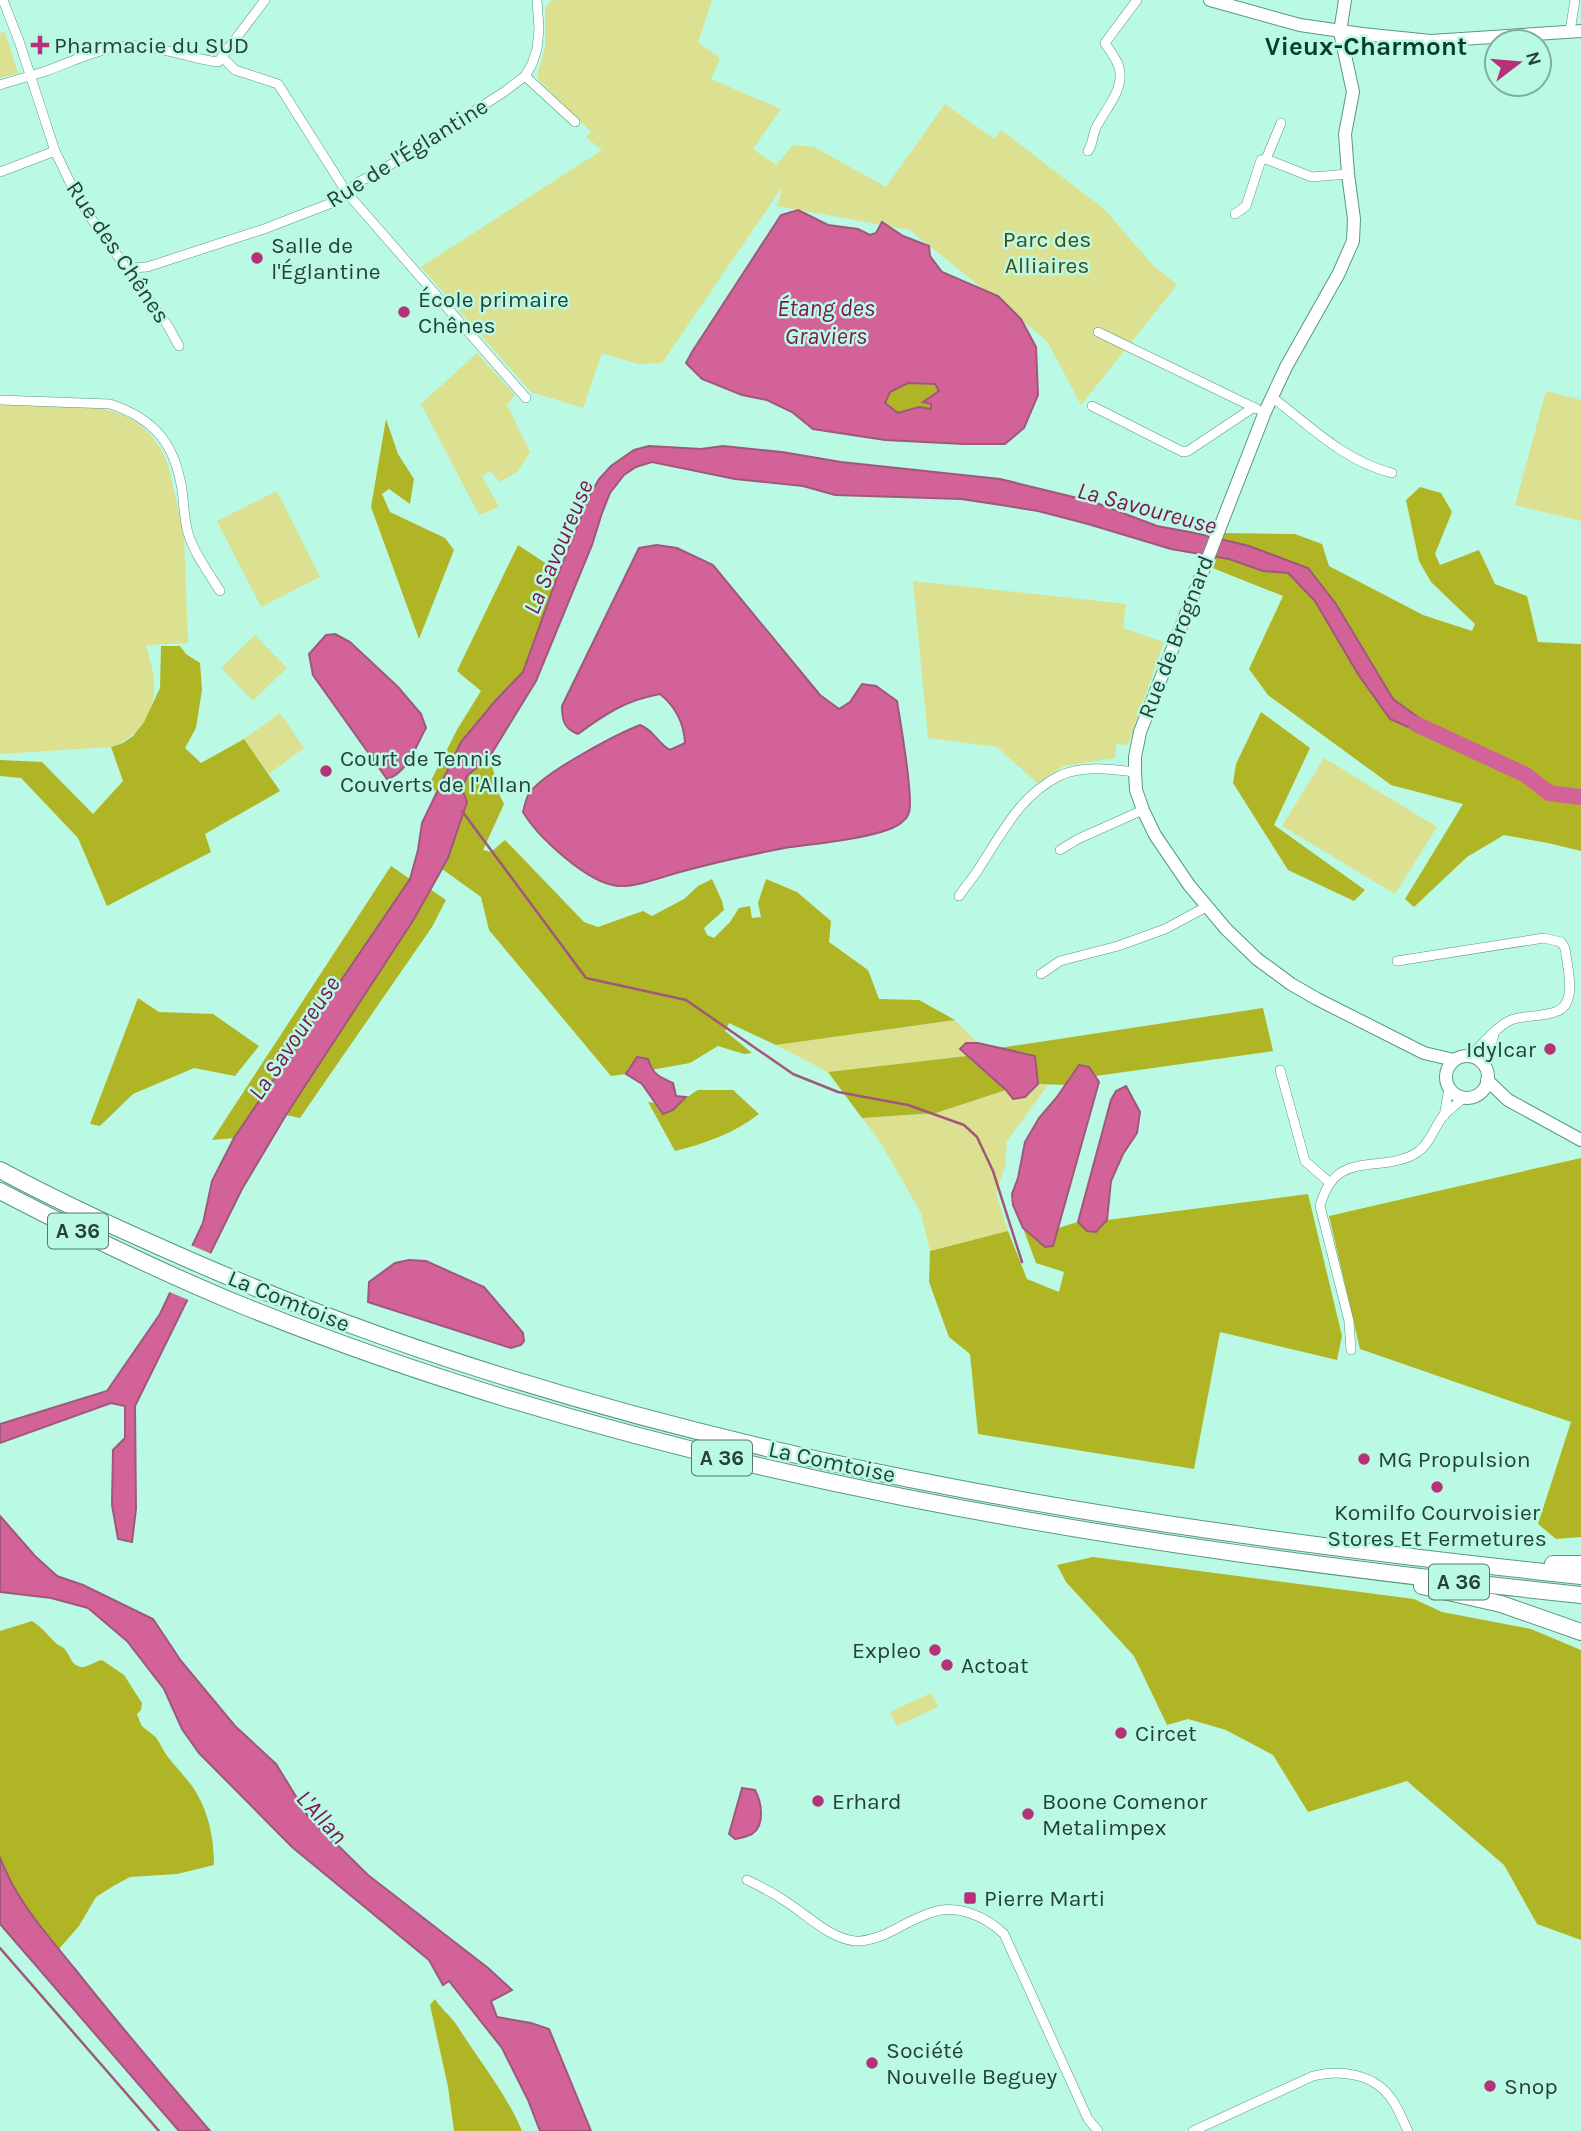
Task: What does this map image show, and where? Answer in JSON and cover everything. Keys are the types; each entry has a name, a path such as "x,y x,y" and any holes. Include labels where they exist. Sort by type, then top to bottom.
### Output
{"highway":[{"path":"0,1162 81,1212"},
{"name":"La Comtoise","path":"0,1170 81,1212 310,1311 472,1368 616,1410 863,1470 1085,1511 1266,1538 1581,1576"},
{"name":"La Comtoise","path":"0,1191 162,1271 292,1325 453,1382 603,1427 859,1488 1025,1520 1338,1566 1581,1595"},
{"path":"1439,1560 1581,1564"},
{"path":"1338,1566 1501,1604 1581,1632"}],"street":[{"name":"Rue des Chênes","path":"3,0 5,16 31,76 55,151 79,201 124,265 129,268 179,345"},
{"path":"0,85 108,48 156,48 218,62 265,0"},
{"path":"537,0 537,48 533,64 523,77 575,122"},
{"path":"1088,151 1093,145 1095,132 1114,97 1120,78 1120,69 1105,43 1138,0"},
{"path":"1210,0 1284,22 1340,32 1431,41 1576,31 1575,0"},
{"path":"1340,32 1345,0"},
{"name":"Rue de Brognard","path":"1340,32 1353,92 1345,134 1354,219 1353,241 1339,273 1272,397 1259,410 1217,533 1140,732 1135,757 1136,790 1155,835 1174,863 1206,907 1257,959 1291,984 1424,1054 1446,1074"},
{"path":"223,58 235,70 278,84 347,193 526,398"},
{"name":"Rue de l'Églantine","path":"129,268 147,267 264,229 326,205 523,77"},
{"path":"1266,159 1281,123"},
{"path":"0,172 55,151"},
{"path":"1235,214 1246,205 1261,160 1266,159 1312,177 1348,174"},
{"path":"1098,332 1259,410"},
{"path":"1272,397 1345,453 1370,466 1392,473"},
{"path":"0,400 110,404 122,408 164,437 178,470 189,538 220,591"},
{"path":"1093,406 1183,452 1259,410"},
{"path":"959,896 1019,808 1060,775 1086,769 1135,772"},
{"path":"1060,850 1143,810"},
{"path":"1041,974 1060,961 1118,946 1165,929 1206,907"},
{"path":"1397,961 1544,938 1561,942 1565,948 1570,994 1567,1003 1558,1012 1511,1020 1470,1056"},
{"path":"1484,1065 1495,1033"},
{"name":"Rue de Brognard","path":"1424,1054 1454,1060"},
{"path":"1464,1098 1456,1095 1446,1082 1448,1066 1462,1056 1478,1059 1487,1072 1485,1088 1478,1095"},
{"path":"1280,1070 1306,1161 1330,1183"},
{"path":"1488,1080 1508,1100 1581,1140"},
{"path":"1444,1116 1450,1089"},
{"path":"1351,1350 1349,1321 1320,1206 1330,1183 1346,1169 1412,1155 1425,1146 1444,1116 1464,1098 1478,1095 1508,1100"},
{"path":"747,1880 783,1899 835,1935 859,1942 874,1939 930,1913 946,1909 960,1910 995,1925 1004,1934 1088,2119 1090,2131"},
{"path":"1193,2131 1313,2076 1332,2071 1349,2073 1382,2087 1393,2100 1408,2131"},
{"path":"1088,2119 1098,2131"}],"green space":[{"name":"Parc des Alliaires","path":"552,0 712,0 698,42 720,58 711,79 781,109 753,149 776,165 793,145 814,147 886,187 945,104 994,139 1001,130 1103,208 1153,265 1177,285 1081,405 1047,341 910,230 777,206 783,186 662,363 638,364 602,353 583,408 531,392 421,267 602,150 586,137 591,132 538,79 545,48 545,8"},
{"path":"5,32 18,73 0,78 0,33"},
{"path":"477,353 515,395 507,405 530,452 517,472 500,482 490,471 482,476 499,507 479,515 421,404"},
{"path":"1546,391 1581,400 1581,521 1515,505"},
{"path":"0,405 98,407 123,415 149,433 168,464 184,535 188,643 146,645 154,679 152,705 143,723 129,738 110,747 0,754"},
{"path":"277,491 320,577 261,607 217,521"},
{"path":"913,581 1126,604 1123,628 1164,642 1128,745 1116,744 1115,758 1064,766 1037,783 997,747 928,738"},
{"path":"255,635 287,668 253,701 221,668"},
{"path":"280,713 304,748 269,774 244,739"},
{"path":"1324,758 1437,827 1395,894 1282,826"},
{"path":"955,1020 978,1043 966,1043 961,1048 967,1056 828,1072 776,1045"},
{"path":"1038,1084 1048,1085 1007,1141 1005,1166 996,1193 1008,1231 930,1251 921,1213 879,1140 862,1118 936,1113 1006,1090 1013,1099 1025,1097"},
{"path":"931,1693 938,1707 897,1726 890,1712"}],"shaded area":[{"path":"908,383 934,384 939,391 924,402 932,404 931,409 919,407 898,413 885,403 890,392"},
{"path":"386,419 398,454 414,479 410,504 389,489 382,494 390,512 445,538 454,550 419,639 371,507"},
{"path":"1420,487 1441,493 1452,512 1435,554 1440,565 1479,550 1495,584 1527,596 1538,642 1581,644 1581,851 1504,835 1467,857 1414,907 1405,899 1463,804 1391,785 1268,695 1249,669 1283,596 1210,567 1223,533 1295,534 1322,544 1329,566 1423,615 1472,631 1475,624 1431,582 1419,561 1406,500"},
{"path":"518,545 559,572 523,672 461,742 437,790 424,794 458,728 481,691 457,671"},
{"path":"161,646 180,646 186,654 200,663 202,690 196,728 185,748 201,763 244,739 280,791 205,834 211,852 107,906 78,838 21,778 0,776 0,760 42,762 93,814 123,781 111,747 133,736 144,722 160,688"},
{"path":"1261,712 1310,748 1274,825 1365,890 1354,901 1288,870 1233,783 1236,764"},
{"path":"490,756 504,804 483,850 491,852 505,840 584,922 598,927 643,911 652,916 684,899 698,886 712,879 724,910 704,928 707,935 714,938 739,908 750,906 752,918 761,917 758,903 766,879 797,892 831,921 829,942 868,970 879,999 919,1000 955,1020 776,1045 729,1023 725,1031 752,1053 744,1054 718,1046 690,1063 651,1070 648,1059 637,1057 626,1074 611,1076 489,930 481,897 442,869 450,847 458,800 466,778"},
{"path":"391,866 410,879 400,895 234,1138 212,1140"},
{"path":"430,889 446,900 432,927 300,1118 286,1115 414,919"},
{"path":"138,998 159,1012 213,1014 259,1046 235,1076 194,1068 133,1094 100,1126 90,1124"},
{"path":"1263,1008 1273,1051 1096,1076 1089,1067 1079,1065 1066,1085 1038,1084 1035,1056 999,1048"},
{"path":"967,1056 1006,1090 936,1113 862,1118 828,1072"},
{"path":"698,1090 733,1090 759,1114 719,1137 675,1151 648,1102 654,1103 663,1114"},
{"path":"1581,1158 1581,1537 1556,1539 1538,1524 1571,1422 1360,1349 1329,1216"},
{"path":"1308,1194 1342,1336 1337,1360 1220,1332 1194,1469 978,1434 970,1354 949,1337 929,1282 930,1251 1008,1231 1027,1279 1059,1292 1064,1272 1036,1263 1023,1228 1046,1247 1053,1246 1058,1228 1078,1222 1087,1231 1095,1232 1107,1220"},
{"path":"1093,1557 1414,1599 1442,1612 1531,1629 1581,1650 1581,1940 1537,1924 1504,1865 1407,1781 1308,1812 1273,1755 1226,1730 1188,1719 1167,1725 1134,1656 1066,1582 1057,1565"},
{"path":"32,1621 64,1649 78,1666 83,1667 102,1660 124,1675 142,1703 137,1714 142,1725 157,1739 201,1800 213,1846 214,1865 177,1874 130,1877 96,1897 79,1926 59,1949 18,1894 0,1857 0,1631"},
{"path":"435,1999 456,2024 491,2076 522,2131 454,2131 448,2087 430,2005"}],"water":[{"name":"Étang des Graviers","path":"798,210 828,225 858,229 870,235 876,233 882,222 903,236 929,246 930,256 942,272 998,296 1021,319 1036,347 1038,395 1024,428 1005,444 885,440 813,429 792,412 767,400 742,395 702,379 686,363 781,215","holes":["908,383 935,384 939,391 923,402 931,404 931,409 919,407 898,413 885,403 890,392"]},
{"name":"La Savoureuse","path":"649,446 701,449 723,446 1000,479 1094,502 1157,526 1249,546 1308,568 1336,604 1393,699 1437,731 1428,736 1390,719 1358,674 1315,601 1288,573 1263,571 1229,559 1171,549 1038,511 961,499 835,495 803,486 735,479 652,462 636,467 624,475 610,493 592,545 536,681 490,756 467,776 462,789 467,802 448,858 414,919 286,1115 242,1189 135,1406 136,1509 132,1542 118,1539 112,1505 113,1450 125,1438 125,1406 111,1403 0,1443 0,1424 107,1391 160,1314 203,1223 212,1181 234,1138 410,879 422,823 461,742 523,672 559,572 599,479 611,466 634,450"},
{"path":"657,545 677,548 713,565 820,695 839,709 850,702 862,684 876,686 897,701 910,791 909,812 904,820 895,827 867,835 762,852 625,886 606,883 592,877 564,857 540,834 523,812 527,798 539,783 566,764 640,725 670,750 685,743 678,716 671,704 660,694 616,709 578,734 567,727 563,716 562,706 639,548"},
{"path":"335,634 350,642 398,687 421,714 426,728 415,750 401,771 387,779 313,675 309,654 326,635"},
{"path":"966,1043 978,1043 1035,1056 1038,1084 1025,1097 1013,1099 960,1049"},
{"path":"637,1057 648,1059 657,1075 673,1083 676,1096 686,1097 673,1110 663,1114 642,1084 626,1074"},
{"path":"1079,1065 1089,1067 1099,1082 1053,1246 1045,1247 1023,1228 1013,1205 1012,1194 1025,1142 1039,1118"},
{"path":"1126,1086 1140,1112 1137,1133 1123,1154 1111,1181 1107,1220 1096,1232 1087,1231 1078,1222 1111,1100 1116,1091"},
{"path":"426,1261 484,1287 523,1333 524,1341 511,1348 368,1302 369,1282 395,1263"},
{"path":"0,1516 35,1556 57,1576 83,1585 153,1619 181,1661 235,1726 276,1764 308,1816 368,1875 488,1968 512,1990 491,2001 497,2017 549,2029 591,2131 540,2131 502,2048 449,1981 443,1985 429,1960 292,1847 199,1753 182,1729 164,1689 127,1641 88,1608 51,1598 0,1592"},
{"path":"742,1788 755,1790 761,1819 752,1834 735,1839 729,1834"},
{"path":"0,1857 14,1888 43,1929 210,2131 179,2131 0,1924"}],"pier":[{"path":"188,1244 214,1255 191,1301 167,1291"}],"waterway":[{"name":"La Savoureuse","path":"1416,724 1526,775 1549,793 1581,797"},
{"path":"462,811 586,978 686,1000 793,1074 838,1092 908,1105 964,1125 977,1137 993,1171 1022,1262"},
{"path":"0,1948 159,2131"}],"place":[{"name":"Pharmacie du SUD","path":"40,45"},
{"name":"Salle de l'Églantine","path":"257,258"},
{"name":"École primaire Chênes","path":"404,312"},
{"name":"Court de Tennis Couverts de l'Allan","path":"326,771"},
{"name":"Idylcar","path":"1550,1049"},
{"name":"MG Propulsion","path":"1364,1459"},
{"name":"Komilfo Courvoisier Stores Et Fermetures","path":"1437,1487"},
{"name":"Expleo","path":"935,1650"},
{"name":"Actoat","path":"947,1665"},
{"name":"Circet","path":"1121,1733"},
{"name":"Erhard","path":"818,1801"},
{"name":"Boone Comenor Metalimpex","path":"1028,1814"},
{"name":"Pierre Marti","path":"970,1898"},
{"name":"Société Nouvelle Beguey","path":"872,2063"},
{"name":"Snop","path":"1490,2086"}],"district":[{"name":"Vieux-Charmont","path":"1366,46"}],"water label":[{"name":"L'Allan","path":"322,1817"}]}
